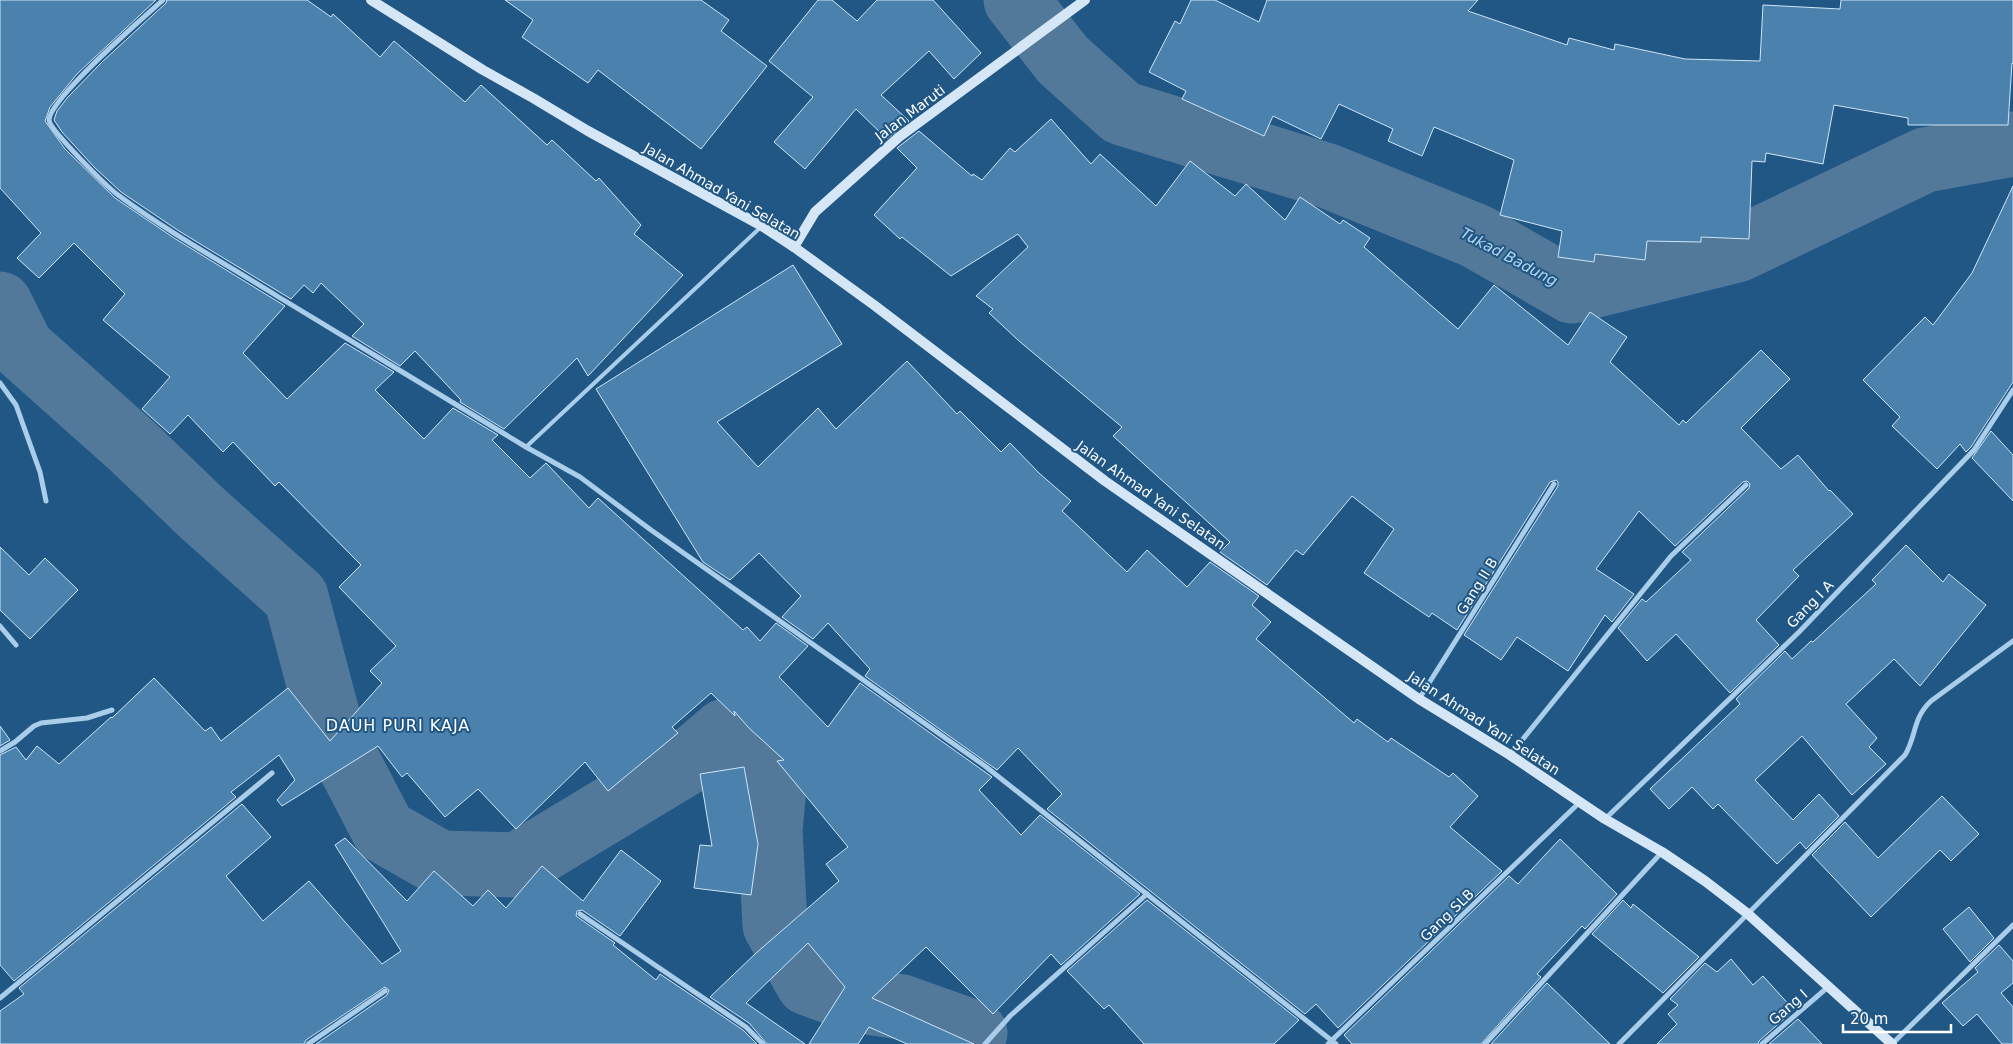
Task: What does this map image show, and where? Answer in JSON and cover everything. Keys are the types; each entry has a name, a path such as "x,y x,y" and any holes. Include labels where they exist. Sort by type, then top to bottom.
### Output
{"main road":[{"name":"Jalan Ahmad Yani Selatan","path":"371,0 482,70 588,131 762,226 794,247 874,305 1105,480 1419,699 1510,755 1605,819 1662,852 1705,881 1748,914 1892,1044"},
{"name":"Jalan Maruti","path":"794,247 814,212 899,137 1085,0"}],"street":[{"path":"163,0 70,87 53,110 49,120 63,141 116,194 179,236 526,447 580,477 651,530 985,766 1332,1043"},
{"path":"0,383 16,405 40,472 46,501"},
{"name":"Gang I A","path":"1605,819 1799,632 1974,450 2013,390"},
{"name":"Gang II B","path":"1419,699 1554,484"},
{"path":"1510,755 1671,556 1746,484"},
{"path":"0,626 16,645"},
{"path":"1619,1044 1905,755 1911,745 1916,721 1922,709 2013,641"},
{"path":"0,751 15,742 34,726 42,723 87,718 112,710"},
{"path":"0,998 272,773"},
{"name":"Gang SLB","path":"1332,1043 1580,802"},
{"path":"1485,1044 1662,852"},
{"path":"985,1044 1010,1016 1147,894"},
{"path":"580,914 746,1027 763,1044"},
{"path":"1892,1044 2013,925"},
{"name":"Gang I","path":"1762,1044 1828,987"},
{"path":"308,1044 384,990"}],"lane":[{"path":"526,447 762,226"}],"building":[{"path":"0,0 156,0 77,74 50,107 45,121 65,149 115,198 174,238 285,306 243,353 287,399 345,343 394,372 375,390 424,439 453,408 498,435 492,440 530,478 546,463 589,508 598,498 743,630 747,627 760,641 776,623 808,646 779,677 828,727 860,683 992,777 979,790 1021,835 1040,815 1140,894 1061,965 1051,954 993,1014 926,947 872,998 974,1044 907,1044 869,1027 858,1044 809,1044 845,987 808,943 746,1003 805,1044 767,1044 749,1023 710,997 755,954 839,881 826,864 848,847 777,761 784,760 749,728 734,711 735,716 711,693 672,727 678,733 608,791 585,762 516,829 478,789 445,817 407,773 402,777 378,746 282,806 277,800 295,780 279,755 231,792 236,797 14,981 0,965 0,755 16,747 26,760 37,746 59,764 154,678 205,731 211,727 221,741 288,688 330,741 382,683 370,671 396,646 339,587 361,565 279,482 275,486 233,442 223,452 188,415 170,434 142,409 170,377 103,320 125,294 74,243 39,278 17,258 41,233 0,188"},
{"path":"167,0 307,0 331,17 333,14 380,57 394,41 465,102 481,85 547,145 552,140 596,181 599,178 641,225 634,234 683,275 588,376 577,358 504,429 460,402 461,400 415,351 400,366 352,336 364,324 321,283 313,293 304,285 291,299 179,231 121,192 94,167 62,132 54,120 57,111 68,97"},
{"path":"505,0 701,0 729,20 721,31 767,66 701,149 598,70 588,83 522,37 533,20"},
{"path":"818,0 832,0 857,21 877,0 933,0 981,53 954,79 929,51 881,95 909,121 887,139 856,109 805,169 774,142 813,97 769,61"},
{"path":"1191,0 1215,0 1259,22 1267,0 1478,0 1468,11 1567,45 1569,38 1614,50 1615,44 1685,59 1760,61 1763,5 1840,9 1841,0 2013,0 2013,64 2008,125 1908,125 1908,118 1834,105 1823,164 1766,153 1765,162 1752,161 1749,239 1701,237 1701,242 1647,241 1645,260 1595,254 1594,262 1558,257 1562,231 1500,215 1514,160 1434,127 1422,156 1388,141 1393,129 1339,104 1321,139 1273,116 1264,136 1182,99 1186,91 1149,72 1175,21 1180,24"},
{"path":"1051,119 1091,164 1100,154 1156,206 1190,161 1235,196 1246,184 1285,220 1300,197 1340,224 1343,220 1370,238 1364,247 1458,329 1494,285 1568,345 1590,312 1627,337 1610,362 1679,425 1683,420 1686,423 1761,350 1790,379 1741,428 1781,469 1798,455 1829,491 1853,514 1793,570 1799,576 1756,620 1779,645 1730,693 1676,634 1647,661 1618,628 1642,599 1646,602 1691,560 1682,552 1749,488 1750,484 1747,481 1743,482 1675,546 1639,511 1596,569 1634,594 1612,622 1605,615 1568,671 1517,637 1501,660 1464,635 1558,486 1556,480 1550,482 1457,630 1432,613 1429,617 1364,573 1394,529 1352,496 1303,555 1296,550 1267,585 1220,552 1230,542 1113,436 1122,427 1019,341 989,313 993,309 976,296 1028,247 1018,234 951,276 902,237 900,239 874,215 917,168 897,148 919,131 972,176 973,174 982,180 1010,148 1015,152"},
{"path":"2013,186 2013,382 1971,447 1966,452 1960,444 1937,469 1892,426 1900,417 1863,380 1925,317 1933,325 1972,273"},
{"path":"793,265 842,344 717,422 758,467 818,408 836,429 907,361 957,414 960,411 1001,452 1010,443 1039,473 1071,501 1062,511 1127,572 1147,550 1187,587 1210,562 1259,596 1252,605 1271,622 1256,639 1354,723 1357,719 1388,742 1391,738 1449,777 1453,773 1478,796 1450,827 1502,871 1338,1028 1316,1004 1305,1014 1047,809 1062,794 1018,748 997,770 865,676 870,669 828,623 813,639 782,617 801,596 759,553 730,580 703,562 596,389"},
{"path":"1991,431 2013,455 2013,501 1972,458"},
{"path":"1906,545 1943,582 1949,574 1986,605 1920,686 1894,659 1846,704 1877,738 1869,747 1886,764 1852,795 1802,736 1755,780 1793,820 1819,794 1839,816 1806,849 1800,842 1777,864 1718,804 1713,809 1692,787 1669,809 1650,789 1740,704 1736,699 1785,651 1792,659 1876,584 1872,580"},
{"path":"0,547 29,575 45,558 78,590 30,639 0,610"},
{"path":"0,726 10,740 0,746"},
{"path":"744,767 758,844 751,895 694,888 700,845 712,846 700,774"},
{"path":"1942,796 1979,834 1951,861 1940,850 1871,917 1812,855 1845,822 1878,858"},
{"path":"242,804 271,837 226,876 263,921 309,881 382,964 401,951 335,845 345,838 407,901 434,871 473,906 488,890 506,908 542,866 583,901 621,850 661,881 620,936 582,910 577,911 576,916 615,943 613,945 656,980 660,974 743,1030 757,1044 316,1044 387,995 389,990 385,987 306,1040 304,1044 0,1044 0,1011 24,994 19,988"},
{"path":"1560,839 1617,894 1585,929 1582,926 1537,974 1541,977 1481,1044 1352,1044 1344,1035 1509,876 1518,884"},
{"path":"1147,900 1299,1020 1274,1044 1144,1044 1109,1005 1104,1009 1067,971"},
{"path":"1623,900 1631,908 1633,904 1699,957 1663,993 1592,934"},
{"path":"1969,907 1994,938 1970,962 1943,929"},
{"path":"1999,945 2013,961 2013,983 2001,993 2013,1007 2013,1044 2002,1044 1977,1014 1963,1026 1942,1003 1978,972 1975,968"},
{"path":"1731,959 1753,985 1763,976 1792,1008 1789,1010 1792,1012 1758,1044 1657,1044 1677,1024 1668,1014 1678,1005 1670,999 1705,963 1717,972"},
{"path":"1547,983 1610,1044 1491,1044"},
{"path":"1798,1019 1822,1044 1769,1044"}],"waterway":[{"name":"Tukad Badung","path":"1016,0 1063,60 1122,113 1328,176 1476,236 1572,291 1737,250 1925,160 2013,144"},
{"path":"0,304 22,348 296,597 331,729 384,831 440,863 517,865 691,760 725,731 760,751 773,799 770,829 775,925 808,983 854,1000 902,1007 975,1033"}],"district":[{"name":"DAUH PURI KAJA","path":"398,725"}]}
